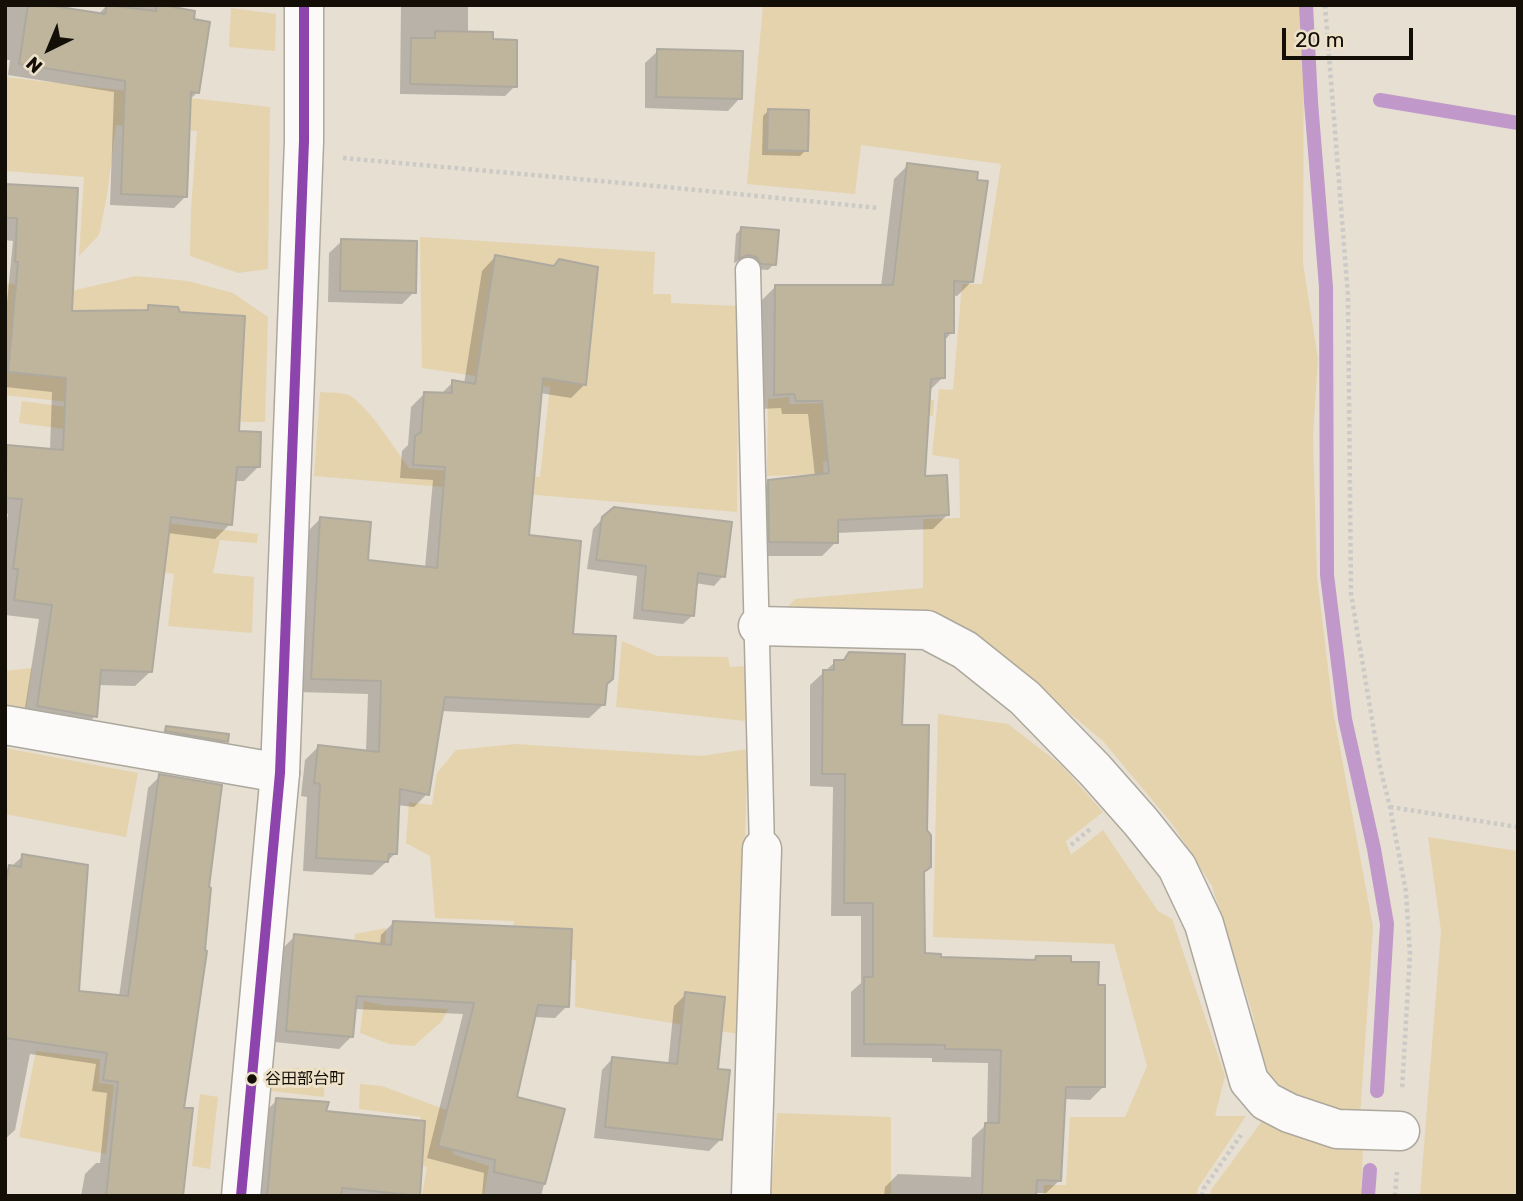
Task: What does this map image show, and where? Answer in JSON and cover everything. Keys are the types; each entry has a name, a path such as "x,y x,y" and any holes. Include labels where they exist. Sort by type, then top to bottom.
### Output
{"street":[{"path":"241,1196 280,773 303,155 304,5"},
{"path":"758,626 927,630 964,650 1025,698 1095,769 1177,867 1204,925 1249,1081 1266,1101 1337,1129 1400,1131"},
{"path":"5,725 280,773"},
{"path":"751,1196 762,849"}],"lane":[{"path":"748,270 762,849"}],"path":[{"path":"1325,5 1348,295 1351,594 1380,767 1406,892 1410,954 1395,1196"},
{"path":"303,155 879,208"},
{"path":"1390,807 1518,827"},
{"path":"1202,1196 1204,1188 1231,1147 1266,1101"}],"shaded area":[{"path":"763,5 1304,5 1303,263 1318,359 1313,435 1317,576 1333,710 1373,927 1360,1116 1337,1113 1287,1092 1264,1070 1253,1015 1212,886 1173,825 1103,741 970,630 781,615 795,599 923,588 923,519 960,518 959,459 932,455 939,389 953,390 962,284 982,284 1001,164 861,145 855,194 747,184"},
{"path":"231,8 276,14 275,51 229,47"},
{"path":"5,77 270,107 268,269 238,273 190,256 197,131 116,125 99,235 79,256 84,177 5,171"},
{"path":"420,237 655,252 653,294 671,294 671,303 738,306 737,512 314,476 320,392 345,394 355,399 372,417 409,468 540,477 550,387 422,368"},
{"path":"136,276 188,281 233,293 268,317 265,422 5,395 5,283 42,289 76,290"},
{"path":"789,397 790,404 934,400 933,416 901,413 832,461 823,462 824,474 767,476 768,399"},
{"path":"22,401 74,408 72,430 19,423"},
{"path":"25,506 258,534 257,543 220,540 213,573 254,577 252,633 168,626 174,574 135,567"},
{"path":"622,641 657,656 728,657 730,667 746,666 745,721 616,707"},
{"path":"32,668 25,716 5,712 5,671"},
{"path":"938,714 1008,724 1061,765 1103,812 1066,841 1071,855 1103,830 1158,911 1172,919 1225,1076 1215,1116 1246,1116 1198,1188 1196,1196 1043,1196 1044,1185 1066,1185 1070,1117 1125,1117 1147,1066 1114,944 933,937"},
{"path":"515,744 701,756 748,749 738,1034 575,1007 576,960 511,956 514,921 435,918 430,856 406,843 409,802 432,805 437,773 456,750"},
{"path":"5,748 138,773 126,837 5,814"},
{"path":"1428,837 1518,851 1518,1196 1420,1196 1441,931"},
{"path":"386,928 383,994 348,992 355,934"},
{"path":"364,1001 383,1005 448,1009 442,1021 414,1046 389,1044 360,1033"},
{"path":"36,1051 100,1059 99,1083 114,1085 106,1154 19,1137"},
{"path":"294,1068 325,1068 324,1097 271,1091 276,1074"},
{"path":"360,1084 382,1086 460,1115 453,1154 489,1166 484,1196 422,1196 427,1167 417,1165 421,1117 359,1109"},
{"path":"200,1094 218,1097 210,1169 192,1166"},
{"path":"777,1113 891,1117 891,1196 771,1196"},
{"path":"1268,1113 1363,1148 1361,1196 1210,1196 1211,1190"}],"building":[{"path":"28,5 47,5 105,14 107,5 156,11 157,5 162,5 195,11 194,19 210,22 199,93 191,92 187,197 121,194 125,81 19,64"},
{"path":"435,31 493,32 493,39 517,40 517,87 410,84 411,38 435,38"},
{"path":"657,49 743,51 742,99 656,97"},
{"path":"768,109 809,110 808,151 767,150"},
{"path":"907,163 978,172 977,180 988,181 973,282 954,281 954,333 945,333 945,378 931,379 925,476 947,475 949,515 838,520 838,543 769,542 768,480 829,473 822,401 796,401 794,394 774,395 775,285 893,285"},
{"path":"5,184 78,188 72,311 148,310 148,305 178,307 180,312 245,316 239,431 261,432 260,467 237,467 232,525 171,517 152,672 101,670 97,717 37,706 52,605 14,600 18,569 13,569 22,499 5,498 7,445 63,450 66,378 8,372 18,262 15,262 17,218 5,218"},
{"path":"741,227 779,230 776,265 761,264 756,257 748,255 739,259"},
{"path":"341,239 417,241 416,293 340,291"},
{"path":"495,255 554,266 559,259 598,267 586,385 543,378 529,535 581,541 573,634 616,636 613,679 607,684 605,705 445,697 429,795 400,789 397,854 389,854 388,862 316,858 320,784 314,783 318,745 379,752 381,681 311,679 320,517 371,522 368,560 437,568 445,467 413,465 415,436 421,432 424,392 452,393 452,380 475,384"},
{"path":"614,507 732,522 725,577 698,573 694,616 642,610 646,566 596,560 602,517"},
{"path":"849,652 905,654 902,725 929,725 927,830 931,835 931,867 924,872 925,953 941,954 941,957 1035,960 1036,956 1071,956 1071,962 1099,962 1098,985 1105,985 1105,1087 1066,1087 1061,1181 1037,1180 1036,1196 982,1196 985,1123 999,1123 1001,1050 945,1049 945,1045 864,1044 864,977 873,977 873,903 844,903 845,774 822,774 823,670 834,670 834,660 844,660"},
{"path":"166,726 229,734 228,742 165,731"},
{"path":"159,774 222,785 209,887 207,951 184,1108 193,1108 183,1196 106,1196 118,1082 103,1080 107,1053 5,1038 5,887 9,865 21,867 22,854 88,865 79,991 128,996"},
{"path":"393,921 572,929 569,1007 538,1005 517,1097 565,1109 545,1184 494,1172 495,1160 438,1146 474,1003 357,996 353,1037 286,1031 294,934 391,945"},
{"path":"685,992 725,997 718,1069 730,1070 722,1140 605,1127 612,1057 677,1064"},
{"path":"276,1098 329,1102 326,1111 425,1121 420,1196 342,1188 341,1196 267,1196"}],"waterway":[{"path":"1306,5 1326,287 1327,575 1345,719 1374,849 1387,924 1377,1091"},
{"path":"1380,100 1518,123"},
{"path":"1368,1196 1370,1170"}],"transit line":[{"path":"241,1196 280,773 304,141 304,5"}],"place":[{"name":"谷田部台町","path":"252,1079"}]}
